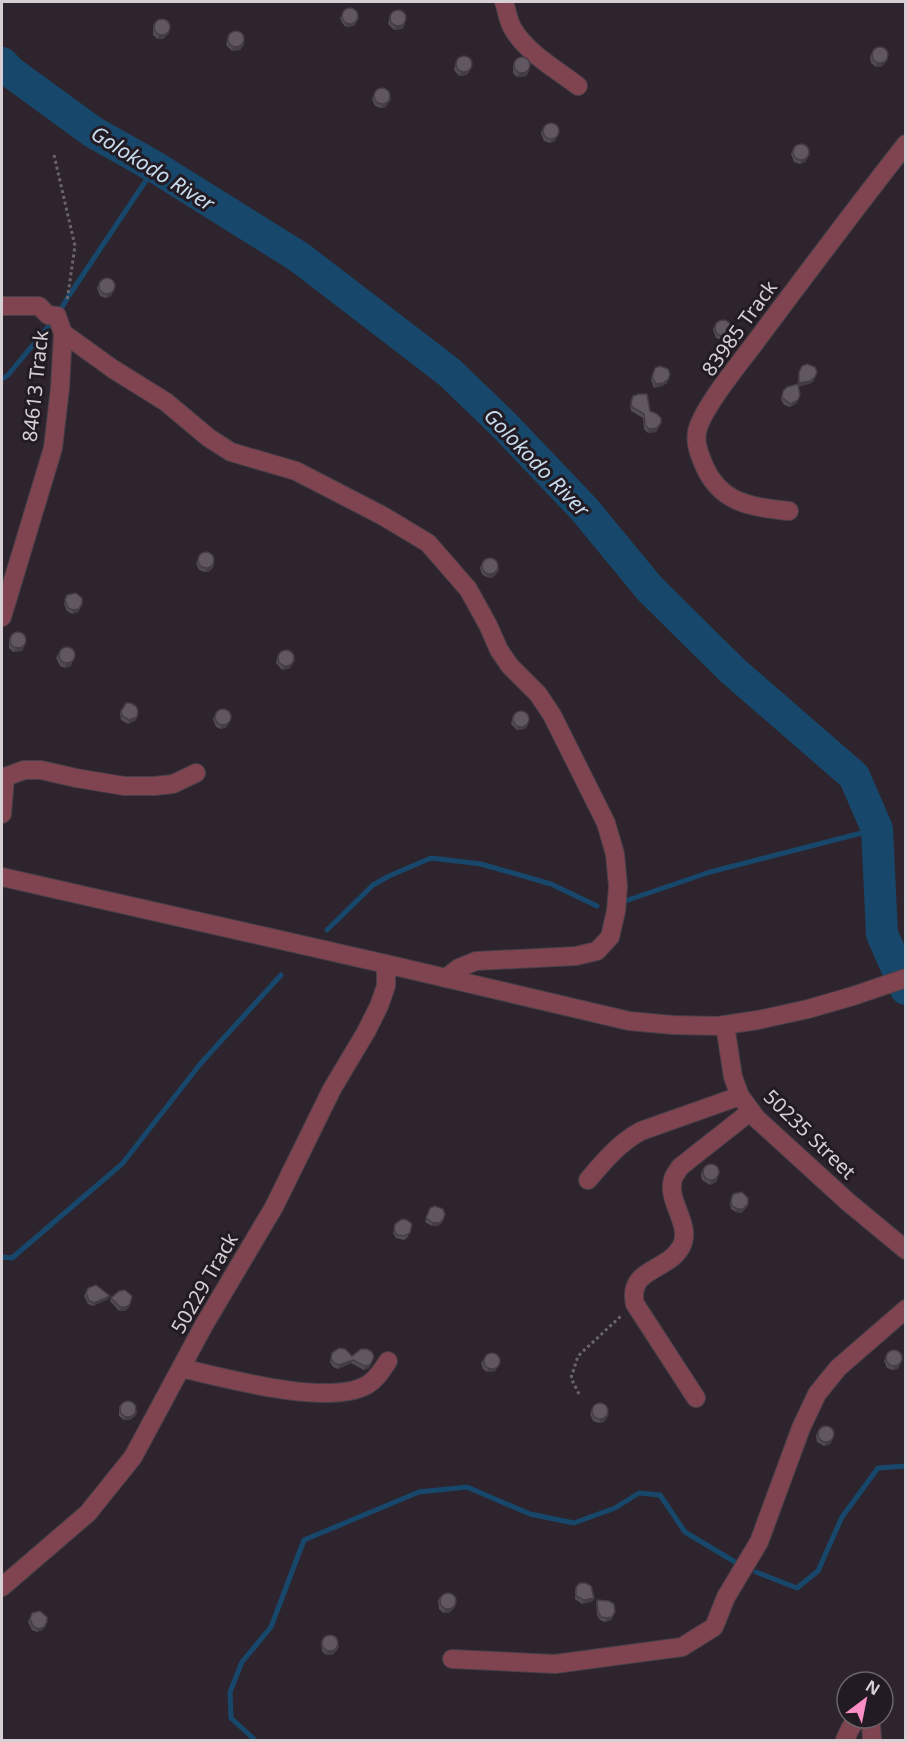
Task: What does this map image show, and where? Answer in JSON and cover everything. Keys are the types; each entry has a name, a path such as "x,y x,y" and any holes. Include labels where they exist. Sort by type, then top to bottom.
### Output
{"street":[{"path":"504,2 511,27 520,39 536,55 578,86"},
{"name":"83985 Track","path":"789,511 755,508 730,498 716,485 705,468 697,449 697,432 706,411 744,358 906,144"},
{"path":"2,306 39,306 48,315 57,316 63,333 113,369 166,402 209,438 231,452 296,471 383,516 428,543 468,589 488,624 499,650 510,666 538,694 552,715 606,823 615,854 618,886 616,911 610,937 597,951 576,957 476,961 459,968 446,978"},
{"name":"84613 Track","path":"2,617 53,448 63,333"},
{"path":"2,814 3,776 24,770 41,770 124,786 173,784 196,773"},
{"path":"2,877 629,1021 673,1025 725,1025 792,1013 906,978"},
{"name":"50229 Track","path":"2,1587 88,1512 133,1457 204,1325 274,1207 332,1089 366,1032 386,986 386,964"},
{"name":"50235 Street","path":"725,1025 733,1077 740,1096 752,1111 792,1152 848,1203 906,1250"},
{"path":"588,1180 618,1146 635,1134 740,1096"},
{"path":"696,1398 635,1304 632,1293 635,1284 642,1276 674,1257 682,1245 684,1232 672,1191 673,1179 680,1167 752,1111"},
{"path":"452,1659 555,1664 682,1647 714,1628 726,1597 759,1542 801,1428 817,1394 838,1368 906,1308"},
{"path":"181,1368 317,1394 347,1392 367,1385 378,1376 388,1361"}],"path":[{"name":"84613 Track","path":"54,155 75,246 63,333"},
{"path":"579,1394 571,1378 578,1356 635,1304"}],"building":[{"path":"347,8 353,8 358,16 356,22 347,24 342,19 342,13"},
{"path":"395,10 401,10 406,18 404,24 395,26 390,21 390,15"},
{"path":"159,19 165,19 170,27 168,33 159,35 154,30 154,24"},
{"path":"233,31 239,31 244,39 242,45 233,47 228,42 228,36"},
{"path":"877,47 883,47 888,55 886,61 877,63 872,58 872,52"},
{"path":"461,56 467,56 472,64 470,70 461,72 456,67 456,61"},
{"path":"519,57 525,57 530,65 528,71 519,73 514,68 514,62"},
{"path":"379,88 385,88 390,96 388,102 379,104 374,99 374,93"},
{"path":"548,123 554,123 559,131 557,137 548,139 543,134 543,128"},
{"path":"798,144 804,144 809,152 807,158 798,160 793,155 793,149"},
{"path":"104,278 110,278 115,286 113,292 104,294 99,289 99,283"},
{"path":"720,320 726,320 731,328 729,334 720,336 715,331 715,325"},
{"path":"807,364 815,367 817,372 815,377 810,381 799,383 799,372 802,366"},
{"path":"660,366 668,369 670,374 668,380 656,384 652,377 655,368"},
{"path":"798,384 800,395 798,400 791,404 782,397 783,391 787,387"},
{"path":"647,394 650,411 661,418 661,423 657,428 649,429 645,425 644,414 632,407 633,396"},
{"path":"203,552 209,552 214,560 212,566 203,568 198,563 198,557"},
{"path":"487,558 493,558 498,566 496,572 487,574 482,569 482,563"},
{"path":"76,593 82,598 82,604 79,609 73,610 68,608 65,600 67,595"},
{"path":"15,632 21,632 26,640 24,646 15,648 10,643 10,637"},
{"path":"64,647 70,647 75,655 73,661 64,663 59,658 59,652"},
{"path":"283,650 289,650 294,658 292,664 283,666 278,661 278,655"},
{"path":"126,703 136,706 137,717 129,720 122,716 121,711"},
{"path":"220,709 226,709 231,717 229,723 220,725 215,720 215,714"},
{"path":"518,711 524,711 529,719 527,725 518,727 513,722 513,716"},
{"path":"708,1164 714,1164 719,1172 717,1178 708,1180 703,1175 703,1169"},
{"path":"742,1192 748,1198 748,1204 743,1209 737,1209 732,1206 731,1200 733,1194"},
{"path":"435,1206 443,1209 445,1214 439,1223 433,1223 426,1218 430,1208"},
{"path":"402,1219 412,1224 410,1233 405,1236 397,1235 394,1230 395,1224"},
{"path":"96,1285 110,1296 94,1303 89,1301 86,1293 88,1288"},
{"path":"125,1290 132,1296 130,1304 120,1307 111,1298 119,1291"},
{"path":"339,1348 345,1349 352,1356 361,1349 367,1349 374,1357 370,1365 365,1366 353,1360 339,1365 331,1359 332,1353"},
{"path":"891,1350 897,1350 902,1358 900,1364 891,1366 886,1361 886,1355"},
{"path":"489,1353 495,1353 500,1361 498,1367 489,1369 484,1364 484,1358"},
{"path":"125,1401 131,1401 136,1409 134,1415 125,1417 120,1412 120,1406"},
{"path":"597,1403 603,1403 608,1411 606,1417 597,1419 592,1414 592,1408"},
{"path":"823,1426 829,1426 834,1434 832,1440 823,1442 818,1437 818,1431"},
{"path":"580,1583 591,1586 594,1598 584,1600 576,1596 576,1587"},
{"path":"445,1593 451,1593 456,1601 454,1607 445,1609 440,1604 440,1598"},
{"path":"597,1600 614,1604 615,1612 612,1617 601,1617"},
{"path":"40,1611 47,1617 47,1622 44,1627 38,1629 33,1626 30,1619 32,1613"},
{"path":"327,1635 333,1635 338,1643 336,1649 327,1651 322,1646 322,1640"}],"waterway":[{"name":"Golokodo River","path":"2,63 12,73 93,132 155,167 299,257 449,372 504,425 584,509 650,589 733,671 854,776 877,829 882,934 906,989"},
{"path":"2,379 8,375 57,316 155,167"},
{"path":"625,901 710,872 877,829"},
{"path":"327,930 373,885 431,858 481,864 551,884 597,906"},
{"path":"2,1257 12,1258 122,1164 201,1063 281,975"},
{"path":"756,1572 797,1588 818,1571 842,1517 878,1468 906,1466"},
{"path":"255,1740 231,1718 230,1692 242,1662 271,1627 304,1540 419,1492 467,1487 530,1514 574,1523 615,1508 639,1493 660,1495 685,1532 740,1565"}]}
